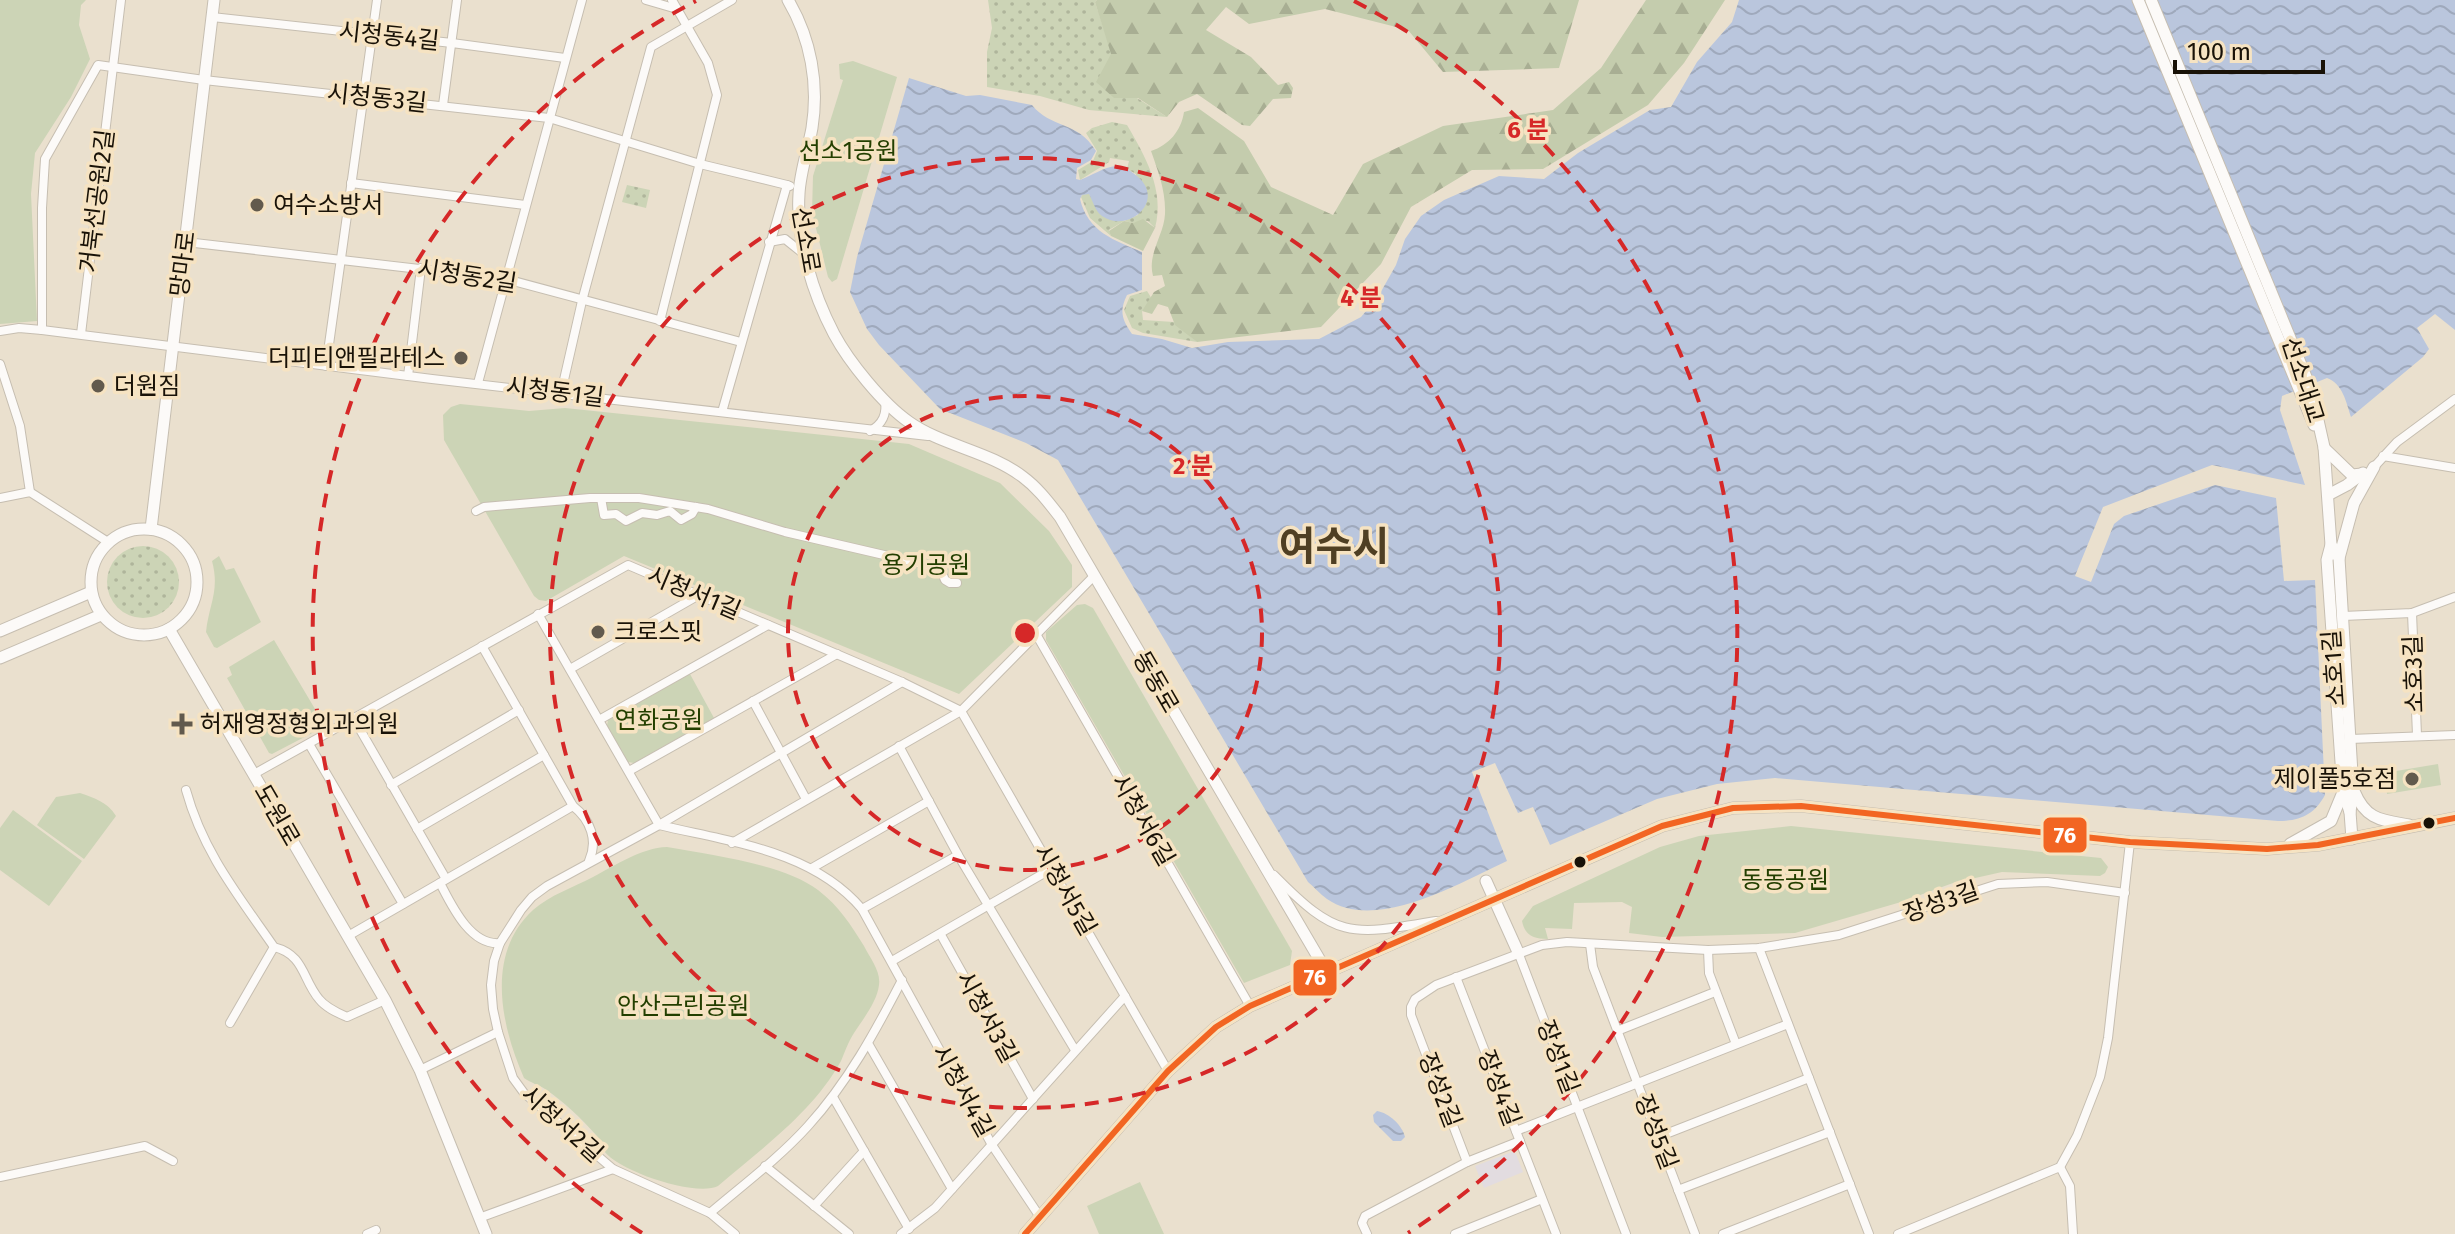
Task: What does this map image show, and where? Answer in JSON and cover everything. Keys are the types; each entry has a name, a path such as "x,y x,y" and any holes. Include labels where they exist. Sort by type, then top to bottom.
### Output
{"street":[{"name":"거북선공원2길","path":"81,334 121,0"},
{"name":"망마로","path":"151,529 214,0"},
{"path":"326,366 377,0"},
{"path":"443,105 457,0"},
{"path":"478,383 582,0"},
{"path":"646,0 677,9"},
{"path":"660,321 717,95 708,63 672,0"},
{"path":"561,393 582,301 651,47 732,0"},
{"name":"선소로","path":"788,0 806,39 814,85 812,127 793,187 815,289 835,335 864,376 908,422 938,437"},
{"name":"선소대교","path":"2138,0 2324,447"},
{"name":"선소대교","path":"2151,0 2311,389 2324,447"},
{"name":"시청동4길","path":"212,17 565,58"},
{"name":"거북선공원2길","path":"42,330 45,159 98,65 114,67"},
{"path":"114,67 204,80"},
{"name":"시청동3길","path":"204,80 549,118 700,164 793,187"},
{"path":"351,183 525,205"},
{"path":"722,412 769,242 793,187"},
{"path":"769,242 785,239 806,255"},
{"name":"시청동2길","path":"186,242 506,279 741,342"},
{"path":"408,376 421,268"},
{"name":"시청동1길","path":"0,331 19,328 81,334 408,376 938,437"},
{"path":"0,364 20,426 30,492"},
{"path":"870,431 885,415 885,399"},
{"path":"2339,558 2354,503 2374,467 2397,442 2455,399"},
{"name":"동동로","path":"938,437 1001,464 1034,486 1073,536 1328,974"},
{"path":"2324,447 2352,475 2362,474"},
{"name":"소호1길","path":"2324,447 2331,545 2327,560 2348,791"},
{"path":"2383,456 2455,468"},
{"path":"2328,495 2374,467"},
{"path":"0,498 30,492 108,542"},
{"path":"601,498 604,515 616,514 626,521 642,513 657,515 670,511 681,520 692,514 696,507"},
{"path":"476,511 484,507 639,498 696,507 785,532 940,568 945,580 957,583"},
{"path":"151,529 168,534 182,544 192,559 196,572 195,599 180,621 169,629 158,634 133,635 110,624 101,615 91,592 93,565 108,542 129,530 151,529"},
{"name":"소호1길","path":"2331,545 2339,558 2350,739 2348,791"},
{"name":"시청서1길","path":"254,774 628,565 902,682 961,711"},
{"path":"732,843 961,711 1094,576"},
{"path":"0,631 91,592"},
{"path":"570,669 699,595"},
{"name":"소호3길","path":"2343,616 2412,613 2455,597"},
{"name":"소호3길","path":"2412,613 2417,735"},
{"path":"538,614 659,825 902,682"},
{"path":"0,658 101,615"},
{"path":"599,720 768,625"},
{"name":"도원로","path":"169,629 385,1000 420,1070 486,1234"},
{"name":"시청서6길","path":"1036,634 1250,1006"},
{"path":"482,646 573,806 583,816 594,839 589,862"},
{"path":"629,771 837,654"},
{"path":"753,701 806,799"},
{"path":"391,785 519,710"},
{"name":"시청서5길","path":"961,711 1168,1071"},
{"path":"354,719 417,829 455,910 489,944 500,943"},
{"name":"소호1길","path":"2350,739 2455,735"},
{"path":"309,744 403,904"},
{"path":"899,746 958,855 1075,1050"},
{"path":"417,829 544,755"},
{"path":"186,790 208,850 274,947 289,951 305,972 318,998 345,1016 385,1000"},
{"path":"2348,791 2352,839"},
{"path":"2348,791 2371,816 2415,826"},
{"path":"2279,848 2331,821 2348,791"},
{"path":"812,868 929,801"},
{"path":"348,936 573,806"},
{"path":"1025,1234 1168,1071 1216,1027 1250,1006 1662,826 1733,808 1815,808 2130,842 2279,848 2352,839 2455,818"},
{"name":"시청서4길","path":"659,825 792,859 838,886 862,909 992,1145 1040,1217"},
{"name":"시청서2길","path":"659,825 532,897 500,943 494,961 491,985 498,1032 518,1086 613,1169 710,1213 735,1234"},
{"path":"1898,1234 2060,1167 2077,1136 2100,1077 2108,1038 2130,842"},
{"path":"862,909 958,855"},
{"path":"1263,864 1318,917 1346,930 1375,930 1456,917"},
{"path":"892,961 1053,868"},
{"name":"장성1길","path":"1486,881 1518,952 1626,1234"},
{"name":"장성3길","path":"1518,952 1542,945 1590,944 1708,950 1759,948 1839,935 1998,884 2047,882 2125,893"},
{"name":"시청서3길","path":"941,935 1033,1099"},
{"name":"장성5길","path":"1590,944 1593,967 1695,1234"},
{"path":"230,1023 274,947"},
{"path":"1759,948 1869,1234"},
{"path":"1708,950 1709,973 1736,1044"},
{"name":"장성2길","path":"1467,1162 1411,1010 1412,1003 1419,995 1456,977 1518,952"},
{"name":"장성4길","path":"1456,977 1556,1234"},
{"path":"710,1213 797,1137 833,1097 869,1045 902,980"},
{"path":"1617,1031 1715,992"},
{"path":"833,1097 905,1231 935,1208 1125,996"},
{"path":"1516,1131 1788,1024"},
{"path":"420,1070 498,1032"},
{"path":"869,1045 952,1189"},
{"path":"1658,1137 1809,1078"},
{"path":"1678,1190 1830,1132"},
{"path":"1367,1234 1362,1223 1365,1216 1467,1162 1520,1141"},
{"path":"0,1177 145,1146 173,1161"},
{"path":"814,1206 864,1151"},
{"path":"765,1166 849,1234"},
{"path":"2060,1167 2070,1186 2073,1234"},
{"path":"479,1218 613,1169"},
{"path":"1723,1234 1850,1184"},
{"path":"1455,1234 1542,1199"}],"shaded area":[{"path":"1512,1152 1516,1154 1523,1172 1484,1188 1475,1166"}],"green space":[{"path":"0,0 86,0 81,5 79,25 90,59 71,97 35,153 31,194 37,321 0,324"},
{"path":"988,0 1097,0 1095,2 1112,54 1114,98 1137,98 1167,117 1089,110 1040,96 987,87 987,52 992,28"},
{"path":"1579,0 1559,68 1443,72 1408,30 1325,9 1249,24 1226,7 1206,30 1251,57 1278,85 1289,82 1293,88 1291,98 1273,99 1250,126 1242,125 1197,94 1179,102 1167,117 1138,98 1114,98 1096,82 1111,54 1095,2"},
{"path":"1646,0 1725,0 1684,63 1648,105 1543,169 1472,170 1411,207 1381,264 1321,327 1197,342 1175,325 1168,307 1158,304 1152,314 1142,311 1154,292 1165,286 1162,275 1153,276 1152,268 1165,206 1151,151 1173,136 1184,112 1198,108 1244,141 1271,187 1333,215 1363,164 1443,126 1553,110 1601,68"},
{"name":"선소1공원","path":"853,61 897,77 837,279 832,282 828,277 812,212 813,176 843,80 840,79 839,64"},
{"path":"1112,122 1127,125 1152,174 1157,200 1155,228 1148,221 1124,221 1138,215 1136,174 1127,169 1129,161 1110,158 1109,162 1080,180 1078,170 1093,161 1097,151 1086,133"},
{"path":"627,185 650,190 646,208 622,202"},
{"path":"1089,194 1124,221 1109,230 1111,236 1090,218 1081,197"},
{"path":"1143,219 1155,228 1143,251 1111,236 1109,231 1124,221 1133,223"},
{"path":"1147,291 1152,299 1142,311 1143,320 1174,322 1197,342 1143,333 1132,328 1124,310 1130,296"},
{"name":"용기공원","path":"460,404 529,411 565,408 909,444 1000,483 1049,531 1072,565 1072,587 959,694 624,556 546,601 539,600 444,440 443,415"},
{"path":"143,546 169,556 179,582 169,608 143,618 117,608 107,582 117,556"},
{"path":"219,556 226,570 234,568 261,622 217,648 206,632 214,589 212,561"},
{"path":"1085,604 1093,608 1292,951 1290,965 1244,983 1046,640 1046,632 1077,605"},
{"path":"274,640 318,714 313,720 316,731 272,754 227,678 232,675 229,667"},
{"name":"연화공원","path":"690,674 714,718 634,763 628,762 607,726 608,720"},
{"name":"제이풀5호점","path":"2438,764 2441,785 2387,794 2384,773"},
{"path":"80,793 105,804 116,816 84,859 37,825 56,797"},
{"path":"13,810 82,861 49,906 0,870 0,828"},
{"name":"동동공원","path":"1791,826 2101,858 2108,867 2100,876 2002,872 1953,883 1901,902 1795,933 1662,937 1629,933 1632,907 1622,902 1574,903 1572,929 1545,928 1548,939 1531,936 1523,926 1522,921 1533,906 1660,847 1699,836"},
{"name":"안산근린공원","path":"667,847 767,867 804,881 832,903 849,923 874,965 879,980 873,1004 852,1036 841,1061 816,1097 785,1129 718,1186 707,1189 659,1180 613,1159 604,1151 598,1137 572,1110 545,1089 524,1078 504,1014 503,969 508,948 518,928 533,910 629,858 648,850"},
{"path":"1140,1182 1164,1234 1099,1234 1087,1206"}],"water":[{"path":"1739,0 2455,0 2455,330 2435,314 2417,328 2429,349 2351,417 2340,389 2327,378 2282,396 2280,410 2305,485 2212,465 2103,507 2075,576 2091,582 2114,524 2124,516 2215,485 2276,498 2284,581 2315,580 2325,795 2311,812 2293,820 2278,821 1775,778 1717,784 1657,799 1550,845 1533,807 1518,813 1495,763 1472,772 1507,861 1418,901 1369,910 1347,908 1327,899 1308,882 1058,460 1026,443 940,409 879,345 867,329 850,292 857,257 909,78 966,96 980,95 1032,105 1047,118 1081,134 1096,151 1091,160 1077,168 1076,179 1116,166 1129,170 1143,183 1148,193 1147,203 1142,211 1123,221 1102,216 1089,194 1082,195 1080,199 1089,220 1096,227 1112,239 1142,252 1142,290 1127,295 1122,311 1132,334 1192,348 1228,342 1319,339 1361,317 1378,297 1396,265 1405,239 1421,216 1444,200 1499,176 1544,179 1578,153 1650,110 1671,107 1697,62 1732,22"},
{"path":"1377,1111 1398,1124 1405,1137 1401,1141 1393,1141 1374,1122 1373,1115"}],"transit line":[{"name":"76","path":"1025,1234 1168,1071 1216,1027 1250,1006 1662,826 1733,808 1801,806 2130,842 2267,849 2318,845 2455,818"}],"place":[{"name":"여수소방서","path":"257,205"},
{"name":"더피티앤필라테스","path":"461,358"},
{"name":"더원짐","path":"98,386"},
{"name":"크로스핏","path":"598,632"},
{"name":"허재영정형외과의원","path":"182,724"},
{"name":"제이풀5호점","path":"2412,779"}],"district":[{"name":"여수시","path":"1334,546"}]}
